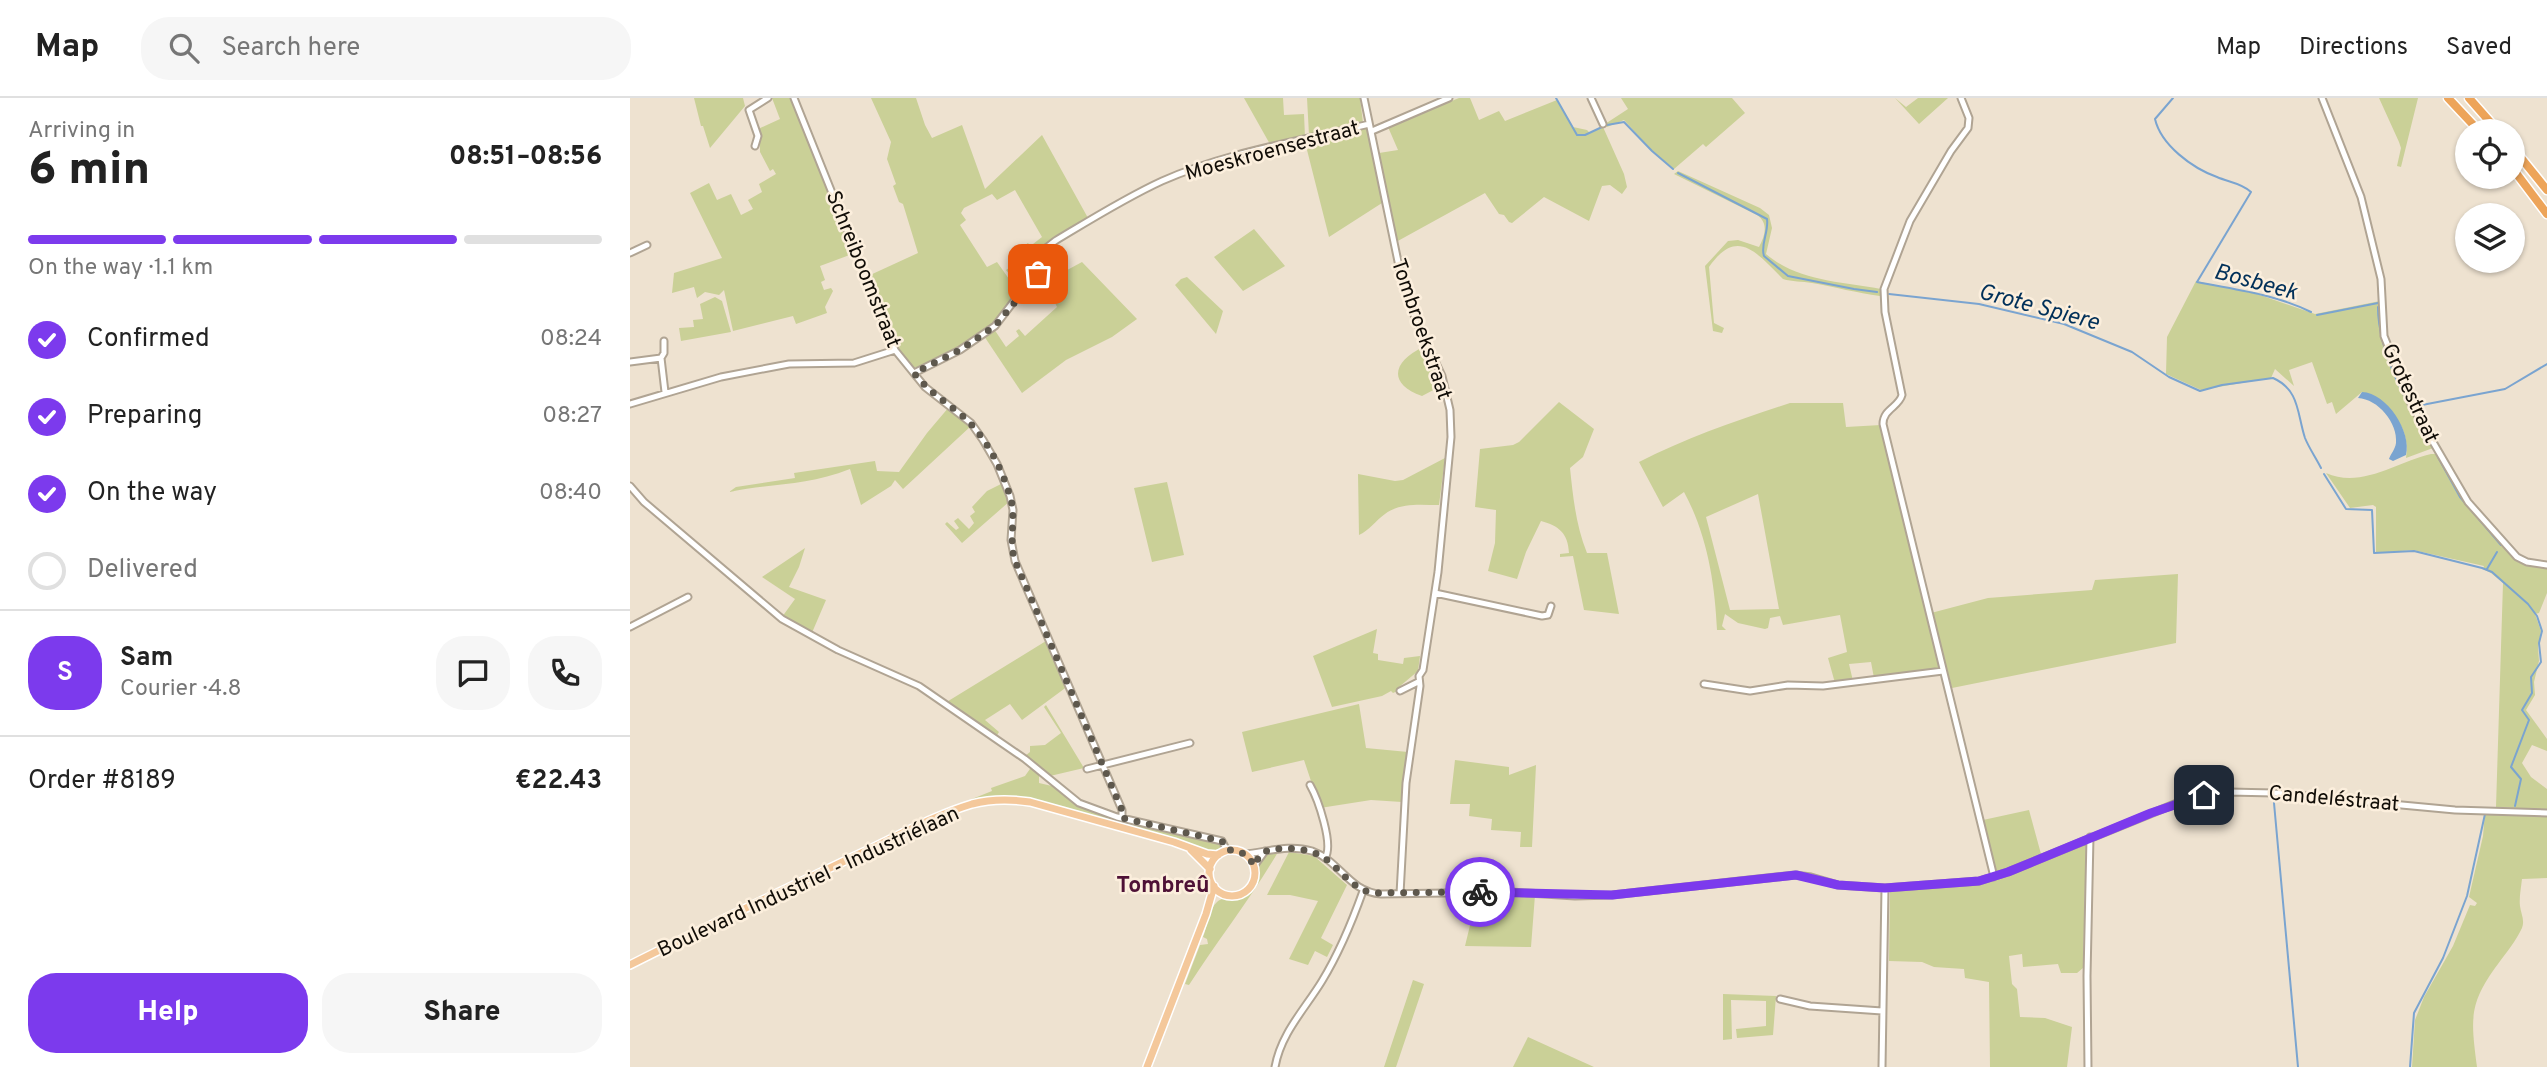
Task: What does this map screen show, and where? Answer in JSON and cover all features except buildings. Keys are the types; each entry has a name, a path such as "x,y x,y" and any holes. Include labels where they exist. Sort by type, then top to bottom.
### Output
{"highway":[{"path":"2448,98 2468,119"},
{"path":"2469,98 2487,119"},
{"path":"2525,163 2547,190"},
{"path":"2525,185 2547,214"}],"main road":[{"name":"Boulevard Industriel - Industriélaan","path":"630,965 728,916 971,804 1009,799 1030,802 1218,855"},
{"name":"Boulevard Industriel - Industriélaan","path":"1191,849 1210,869"},
{"path":"1147,1067 1206,914 1214,886 1210,869 1218,855 1227,850 1245,854 1254,866 1255,876 1249,889 1217,900 1206,914"},
{"path":"1214,886 1227,895"}],"street":[{"path":"755,146 758,136 749,110 768,98"},
{"name":"Schreiboomstraat","path":"794,98 895,350 925,387 971,423 997,464 1013,510 1010,540 1015,561 1104,764 1122,810 1122,818"},
{"name":"Tombroekstraat","path":"1364,98 1402,281 1416,321 1442,376 1450,405 1451,437 1435,593 1419,682 1404,805 1399,894"},
{"name":"Moeskroensestraat","path":"914,373 960,350 995,326 1021,292 1034,281 1046,248 1141,191 1189,170 1226,159 1371,128 1449,98"},
{"path":"1591,98 1603,124"},
{"path":"1961,98 1969,118 1968,128 1951,151 1910,220 1884,289 1885,312 1902,395 1901,400 1884,415 1883,424 1994,877"},
{"name":"Grotestraat","path":"2322,98 2361,197 2381,279 2384,336 2412,406 2468,502 2517,557 2527,562 2547,565"},
{"path":"630,253 647,245"},
{"path":"664,341 661,358 665,392"},
{"path":"630,404 711,379 789,364 845,364 895,350"},
{"path":"630,362 661,358"},
{"path":"630,486 645,502 782,619 838,650 919,686 1026,759 1079,803 1122,818 1223,842 1227,850"},
{"name":"Tombroekstraat","path":"1433,600 1433,579 1438,562"},
{"path":"1435,593 1542,616 1548,615 1550,606"},
{"path":"630,627 688,597"},
{"path":"1704,684 1750,691 1788,685 1815,687 1943,671"},
{"path":"1400,691 1419,682"},
{"path":"1087,769 1190,743"},
{"path":"1310,785 1329,841 1329,851 1325,858"},
{"name":"Candeléstraat","path":"1363,891 1399,894 1511,892 1585,896 1796,875 1838,885 1885,888 1974,881 1994,877 2182,801 2229,792 2274,793 2455,810 2547,813"},
{"path":"2088,1067 2090,837"},
{"path":"1254,866 1260,855 1268,850"},
{"path":"1245,854 1268,850 1306,850 1325,858 1363,891 1337,954 1284,1037 1275,1067"},
{"path":"1882,1067 1885,888"},
{"path":"1780,999 1810,1006 1882,1011"}],"green space":[{"path":"694,98 743,98 745,106 710,148 701,126"},
{"path":"772,98 792,98 855,253 820,266 825,280 821,282 824,290 831,288 833,291 825,307 827,313 796,324 793,316 733,331 724,290 719,295 705,292 697,298 694,287 672,293 674,273 722,258 690,193 709,183 717,200 731,194 741,215 753,209 748,200 762,192 759,184 776,174 773,169 770,171 760,152 758,129 780,119"},
{"path":"871,98 916,98 932,138 962,125 985,189 1042,135 1088,218 1040,252 1033,244 1042,237 1015,190 997,200 992,194 964,208 961,213 966,220 960,225 987,267 997,262 1014,286 1016,294 987,330 954,352 919,367 912,367 895,346 868,276 918,253 903,204 899,202 893,186 896,184 887,159 891,142"},
{"path":"1244,98 1283,98 1284,115 1304,114 1305,137 1271,146"},
{"path":"1307,98 1360,98 1363,123 1309,135"},
{"path":"1459,98 1470,98 1479,120 1499,111 1505,121 1557,100 1573,127 1590,133 1603,127 1627,187 1622,194 1610,185 1602,186 1589,221 1544,197 1512,223 1499,214 1485,193 1396,242 1379,153 1398,150 1388,127"},
{"path":"1621,98 1732,98 1745,113 1706,147 1703,144 1674,169 1653,152 1624,120 1607,127 1605,124 1628,109"},
{"path":"1895,98 1906,107 1918,98 1948,98 1919,124"},
{"path":"2379,98 2418,98 2401,167 2397,166 2401,148"},
{"path":"1367,128 1382,203 1329,237 1305,142"},
{"path":"1678,171 1760,208 1769,215 1772,228 1766,254 1778,263 1820,279 1881,289 1880,296 1783,279 1755,253 1738,246 1719,255 1709,267 1714,323 1724,328 1722,333 1713,331 1705,266 1728,241 1738,240 1759,247 1764,226 1757,215 1674,174"},
{"path":"1254,229 1285,266 1243,291 1214,257"},
{"path":"1028,243 1039,257 1032,279 1022,289 1006,270 1025,258 1019,249"},
{"path":"1082,262 1137,319 1112,337 1066,360 1022,393 984,336 994,329 1006,347 1019,336 1016,331 1019,329 1025,336 1057,307 1045,282"},
{"path":"1187,277 1223,311 1216,334 1175,285"},
{"path":"2196,281 2257,294 2315,314 2380,301 2381,336 2413,413 2434,445 2433,448 2406,458 2405,435 2396,418 2362,392 2336,414 2332,402 2327,404 2312,362 2289,370 2294,386 2275,369 2271,378 2201,390 2166,374 2167,337"},
{"path":"715,297 722,301 731,332 681,341 679,328 694,327 693,320 703,319 700,304"},
{"path":"1423,347 1441,386 1422,396 1403,385 1398,372 1406,359"},
{"path":"1559,402 1594,429 1583,457 1570,468 1574,501 1587,553 1607,553 1619,614 1584,610 1573,556 1560,557 1560,554 1569,553 1567,540 1558,528 1541,521 1517,579 1488,571 1495,543 1496,510 1475,507 1480,449 1519,442"},
{"path":"1790,403 1843,403 1846,427 1881,425 1941,666 1937,669 1874,678 1871,662 1849,664 1853,681 1835,683 1828,658 1847,652 1840,615 1783,625 1780,616 1770,618 1768,628 1765,629 1738,623 1725,614 1722,626 1726,630 1717,630 1708,559 1692,508 1684,492 1663,507 1639,462 1695,437","holes":["1758,494 1779,609 1730,610 1706,517"]},
{"path":"949,407 971,426 903,489 895,480 891,486 861,505 850,469 804,481 729,492 736,487 795,478 794,473 875,461 877,471 899,472"},
{"path":"2437,454 2441,459 2466,504 2525,564 2547,567 2547,593 2539,613 2535,614 2541,631 2534,682 2535,695 2526,710 2547,739 2547,751 2532,745 2522,763 2531,777 2547,789 2547,810 2496,807 2503,583 2483,569 2484,566 2413,550 2376,553 2376,507 2373,505 2350,508 2326,473 2352,478 2366,476"},
{"path":"1445,458 1439,505 1411,505 1391,510 1359,535 1358,474 1403,480"},
{"path":"1167,482 1184,555 1152,562 1134,488"},
{"path":"1004,484 1010,501 962,543 945,524 947,522 956,530 959,528 954,521 958,518 969,529 974,523 970,516 975,512 972,507 987,491"},
{"path":"805,548 789,587 826,600 811,635 782,617 795,599 762,577"},
{"path":"2178,574 2176,643 1952,688 1931,613 1988,598 2092,590 2095,580"},
{"path":"1377,629 1373,653 1378,654 1378,660 1403,664 1404,658 1420,656 1418,671 1399,687 1400,690 1393,693 1391,691 1382,696 1332,707 1313,656"},
{"path":"1046,641 1068,686 1022,720 1010,704 985,720 999,732 996,737 945,703"},
{"path":"1359,704 1366,748 1408,752 1402,802 1371,800 1320,808 1304,760 1252,772 1242,732"},
{"path":"1046,705 1084,768 1050,776 1025,756 1030,752 1030,746 1045,745 1061,733 1044,707"},
{"path":"1455,760 1509,767 1509,775 1536,765 1532,847 1520,847 1521,832 1491,830 1492,819 1469,816 1470,804 1450,804"},
{"path":"1032,766 1039,773 1039,783 1052,786 1093,811 1221,843 1221,849 1205,852 1170,837 1023,797 972,799 992,791 991,788 1025,776"},
{"path":"2029,810 2041,854 1998,873 1993,866 1983,820"},
{"path":"2485,812 2547,815 2547,878 2522,879 2522,928 2481,990 2474,1013 2477,1067 2412,1067 2415,1020 2424,997 2453,946 2470,905 2475,906 2477,903 2469,897 2483,836"},
{"path":"2086,841 2083,968 2077,973 2061,973 2058,964 2023,967 2022,954 2009,956 2020,1017 2045,1018 2072,1027 2067,1067 1990,1067 1989,982 1965,978 1964,969 1934,967 1922,962 1889,961 1890,890 1976,884"},
{"path":"1269,852 1278,852 1189,985 1185,984 1200,945 1208,944 1203,937 1214,905 1221,899 1248,893 1255,884 1261,860"},
{"path":"1289,852 1314,856 1347,885 1321,938 1333,945 1327,957 1315,951 1308,965 1289,959 1318,901 1290,895 1267,895"},
{"path":"1481,894 1535,895 1531,947 1465,946 1473,913 1480,905"},
{"path":"1413,980 1424,984 1396,1067 1384,1067"},
{"path":"1723,994 1776,996 1773,1035 1737,1038 1736,1029 1766,1026 1766,1001 1731,1000 1732,1039 1723,1040"},
{"path":"1528,1037 1594,1067 1513,1067"}],"water":[{"path":"2362,392 2380,399 2396,415 2405,436 2406,455 2393,461 2389,459 2396,443 2394,428 2379,407 2358,398"}],"waterway":[{"name":"Grote Spiere","path":"1556,98 1577,135 1585,135 1602,127"},
{"name":"Bosbeek","path":"2173,98 2155,119 2164,138 2188,162 2251,192 2197,282 2269,297 2311,312"},
{"name":"Grote Spiere","path":"1607,125 1624,122 1673,169"},
{"name":"Grote Spiere","path":"1678,173 1767,219 1764,256 1788,276 1877,292"},
{"name":"Grote Spiere","path":"1889,294 1979,304 2064,324 2132,352 2169,377 2200,391 2273,378 2282,383 2293,396 2305,438 2321,468"},
{"name":"Bosbeek","path":"2317,315 2378,303"},
{"name":"Bosbeek","path":"2378,307 2383,343 2396,380 2432,446"},
{"path":"2419,410 2422,405 2505,389 2547,364"},
{"name":"Bosbeek","path":"2438,457 2460,497 2501,545"},
{"name":"Grote Spiere","path":"2324,474 2346,509 2372,510 2374,553 2414,551 2482,568 2492,572 2528,604 2537,616 2542,631 2539,643 2541,662 2531,677 2532,693 2522,710 2529,720 2511,767 2521,779 2515,806"},
{"name":"Bosbeek","path":"2487,569 2497,552"},
{"path":"2274,803 2298,1067"},
{"path":"2410,1067 2414,1013 2443,958 2467,896 2485,814"}],"way so far":[{"path":"1038,274 995,326 960,350 914,373 925,387 971,423 997,464 1013,510 1010,540 1015,561 1104,764 1122,810 1122,818 1222,841 1227,850 1241,851 1251,859 1254,866 1260,855 1268,850 1311,851 1330,862 1356,887 1372,893 1480,892"}],"district":[{"name":"Tombreû","path":"1163,884"}],"route":[{"path":"1480,892 1612,895 1796,875 1838,885 1885,888 1979,881 2008,872 2182,801 2204,795"}]}
